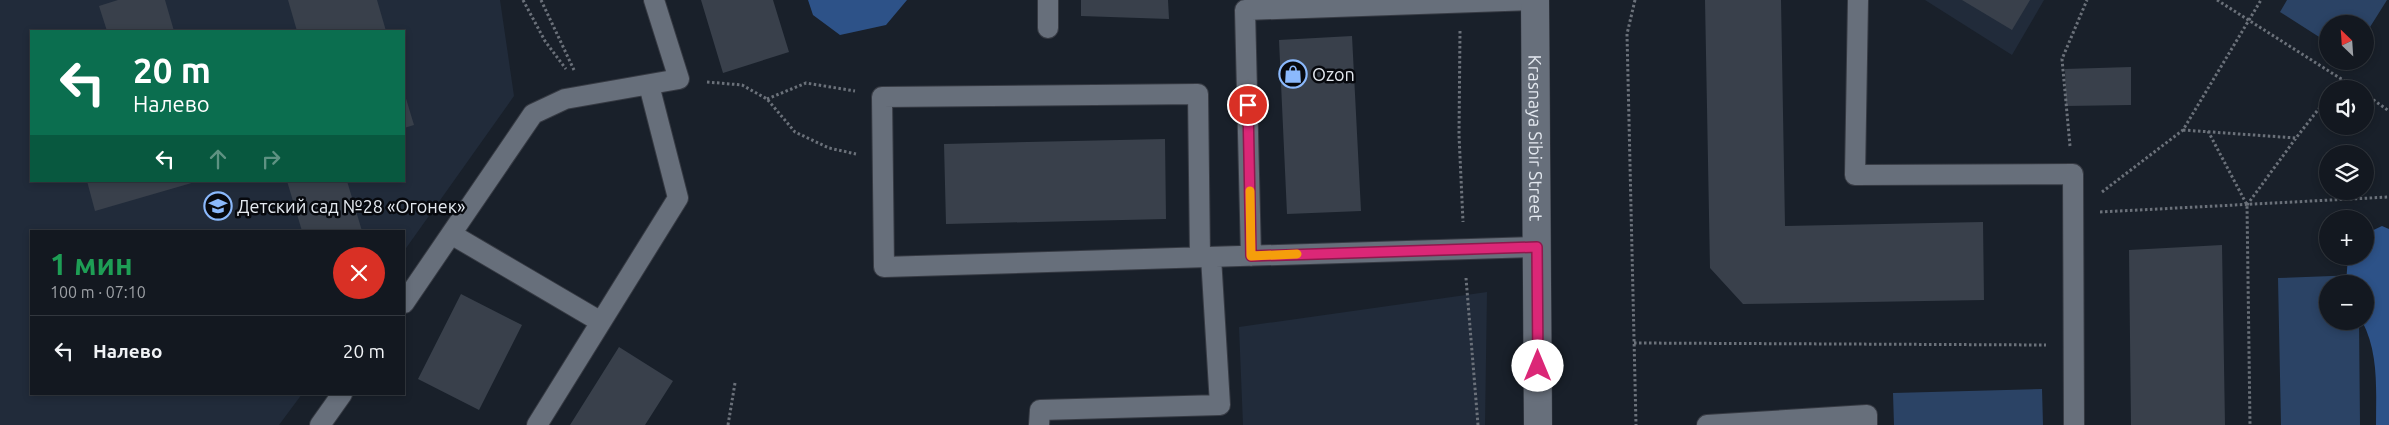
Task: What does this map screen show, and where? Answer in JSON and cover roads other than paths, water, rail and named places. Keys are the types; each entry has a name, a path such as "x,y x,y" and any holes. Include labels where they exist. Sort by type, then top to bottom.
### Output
{"street":[{"name":"Krasnaya Sibir Street","path":"1534,0 1538,425"}],"lane":[{"path":"405,302 533,114 565,100 679,79 654,0"},
{"path":"1048,0 1048,28"},
{"path":"1251,256 1245,10 1534,0"},
{"path":"1858,0 1855,175 2073,174 2074,425"},
{"path":"537,425 678,198 649,84"},
{"path":"1040,425 1040,410 1220,405 1206,257 1198,94 882,97 884,267 1206,257 1251,256 1537,247"},
{"path":"451,234 601,322"},
{"path":"320,425 341,395"},
{"path":"1706,425 1866,415 1867,425"}],"place":[{"name":"Ozon","path":"1293,74"},
{"name":"Детский сад №28 «Огонек»","path":"218,206"}]}
